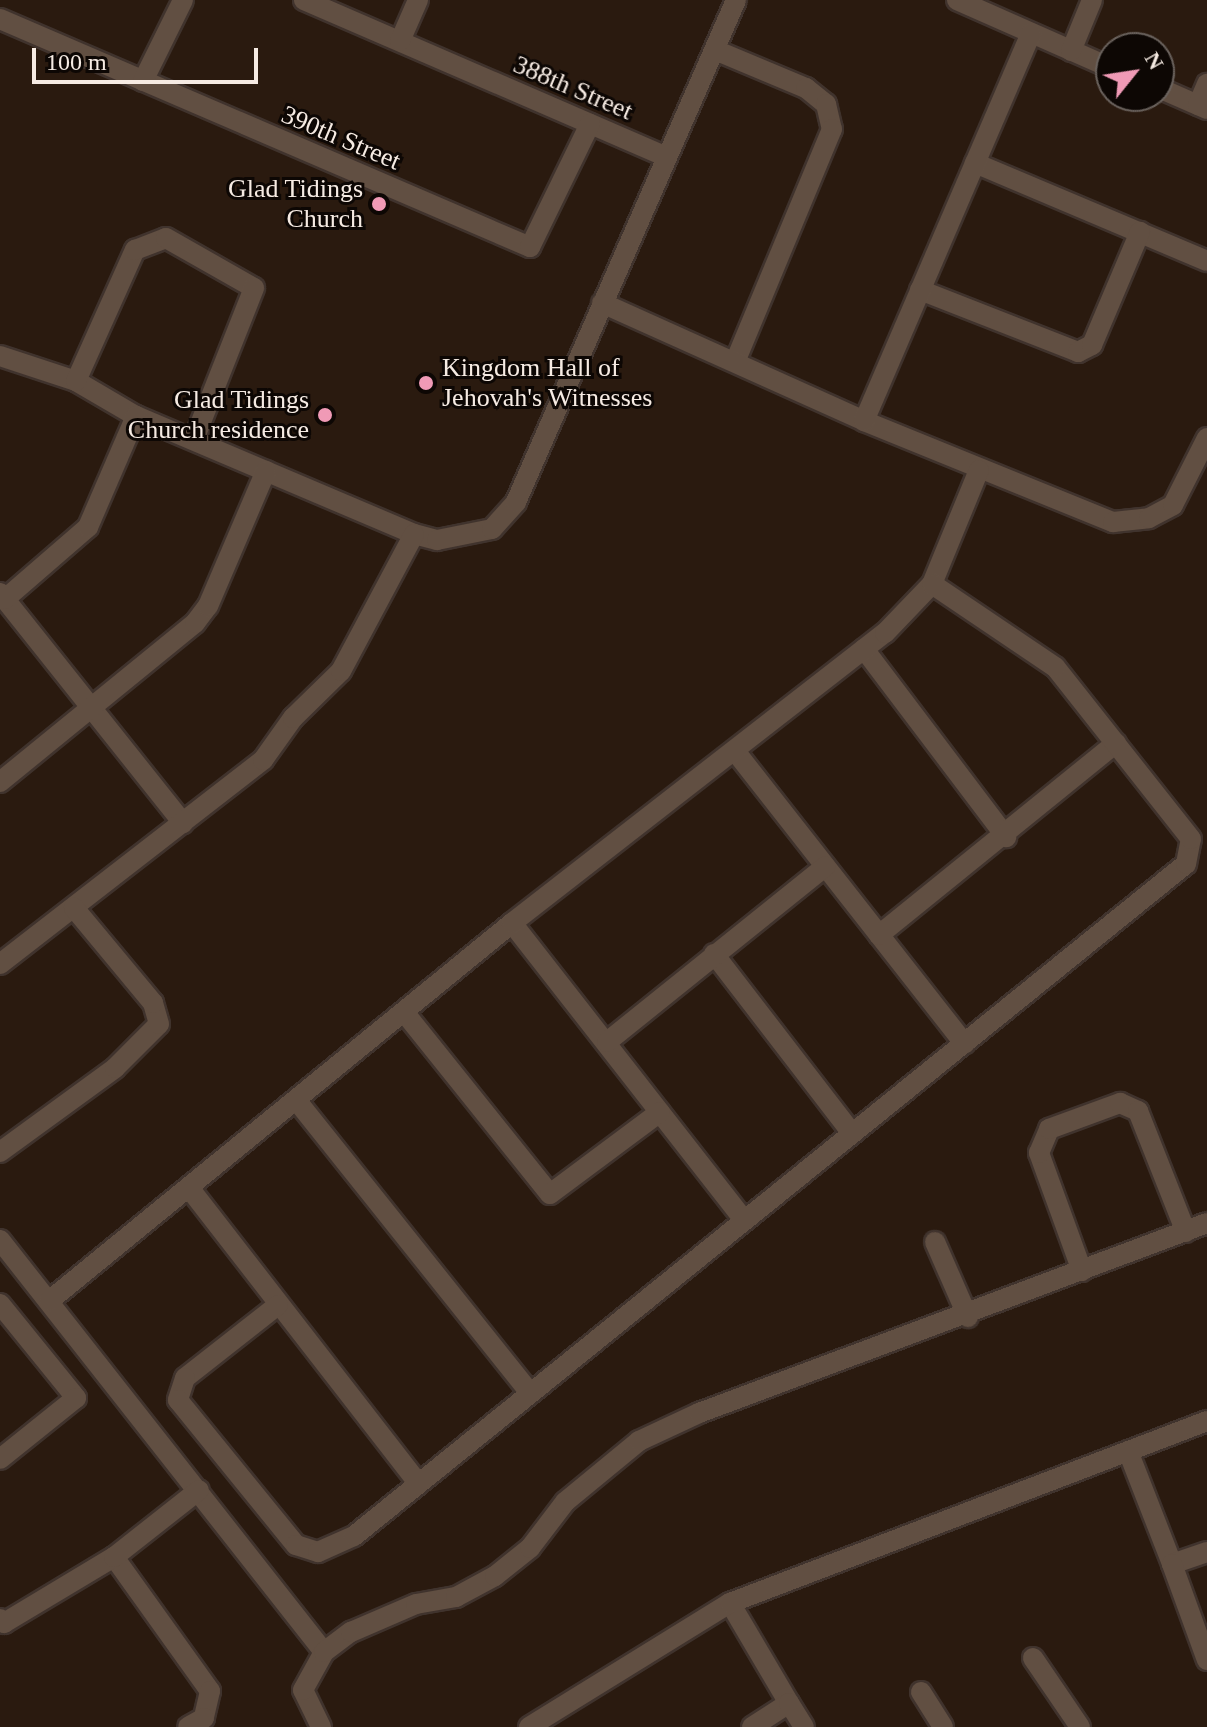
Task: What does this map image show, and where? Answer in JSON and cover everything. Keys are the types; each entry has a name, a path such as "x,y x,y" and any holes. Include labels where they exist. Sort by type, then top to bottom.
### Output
{"street":[{"path":"143,81 183,0"},
{"name":"388th Street","path":"304,0 665,156"},
{"path":"400,41 418,0"},
{"path":"0,356 76,381 136,416 195,437 414,534 437,540 476,534 510,514 736,0"},
{"path":"957,0 1095,61"},
{"path":"1071,51 1092,0"},
{"name":"390th Street","path":"0,19 530,247 590,124"},
{"path":"864,421 1031,33"},
{"path":"715,50 806,88 826,104 832,129 735,362"},
{"path":"1175,95 1203,107 1207,84"},
{"path":"975,163 1207,261"},
{"path":"920,290 1078,352 1092,345 1140,232"},
{"path":"76,381 135,250 166,238 254,288 195,437"},
{"path":"602,303 864,421 1113,522 1131,522 1162,512 1182,495 1207,438"},
{"path":"136,416 88,527 3,596 183,823"},
{"path":"49,1301 190,1189 512,923 864,649 932,584 979,470"},
{"path":"0,782 92,711 195,623 208,606 266,471"},
{"path":"0,964 263,760 293,718 341,671 414,534"},
{"path":"278,1305 185,1378 178,1400 305,1550 333,1548 354,1536 1186,864 1191,839 1044,658 932,584"},
{"path":"864,649 1006,837"},
{"path":"879,935 1006,837 1116,743"},
{"path":"735,751 965,1044"},
{"path":"607,1042 825,867"},
{"path":"0,1152 115,1068 159,1024 153,1003 74,908"},
{"path":"512,923 744,1220"},
{"path":"714,954 852,1133"},
{"path":"404,1012 550,1194 660,1112"},
{"path":"297,1101 530,1393"},
{"path":"1082,1271 1039,1153 1049,1129 1120,1103 1138,1111 1186,1232"},
{"path":"190,1189 418,1483"},
{"path":"321,1727 303,1690 324,1652 351,1632 416,1604 456,1597 495,1576 530,1548 565,1502 639,1441 699,1413 968,1317 1207,1223"},
{"path":"0,1240 324,1652"},
{"path":"935,1242 968,1317"},
{"path":"0,1304 76,1398 0,1459"},
{"path":"529,1727 730,1603 1207,1421"},
{"path":"1128,1451 1207,1660"},
{"path":"0,1619 4,1623 114,1557 199,1490"},
{"path":"1172,1564 1207,1552"},
{"path":"114,1557 210,1691 204,1718 188,1727"},
{"path":"730,1603 804,1727"},
{"path":"1033,1658 1080,1727"},
{"path":"921,1692 943,1727"},
{"path":"752,1727 789,1703"}],"place":[{"name":"Glad Tidings Church","path":"379,204"},
{"name":"Kingdom Hall of Jehovah's Witnesses","path":"426,383"},
{"name":"Glad Tidings Church residence","path":"325,415"}]}
